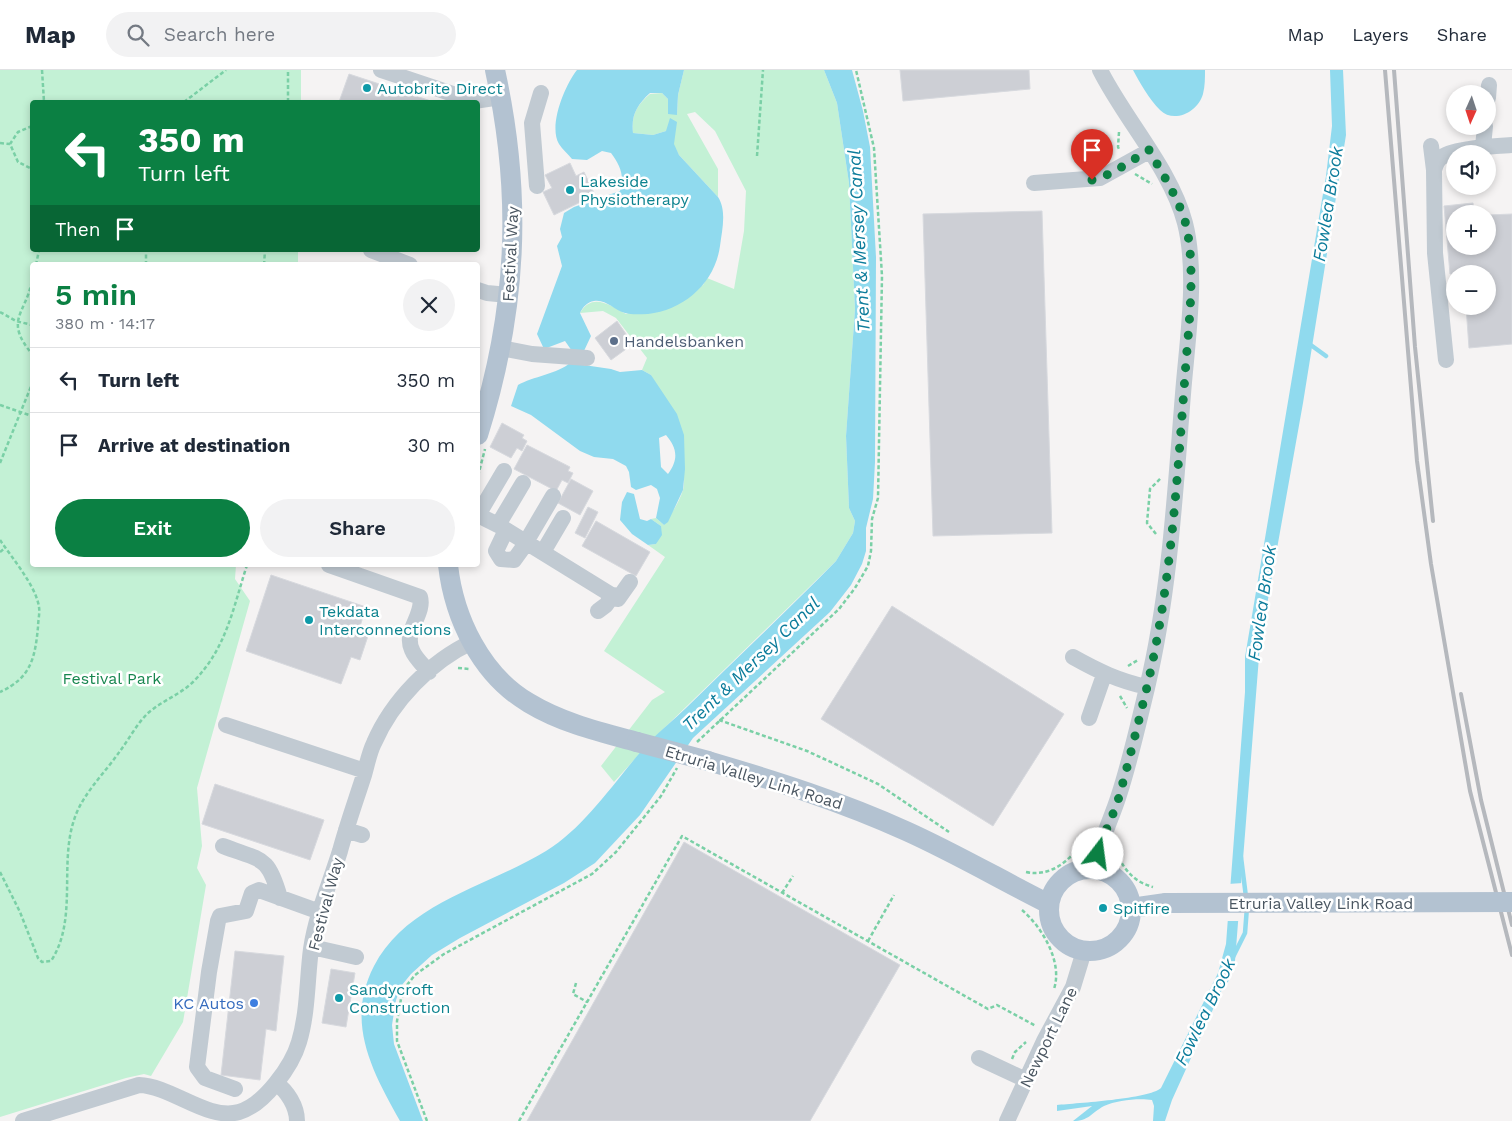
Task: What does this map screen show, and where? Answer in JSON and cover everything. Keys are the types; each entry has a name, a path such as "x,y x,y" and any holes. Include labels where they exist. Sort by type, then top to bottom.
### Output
{"main road":[{"name":"Festival Way","path":"480,428 501,348 508,296 514,212 511,163 495,70"},
{"path":"448,567 452,592 461,620 472,642"},
{"name":"Etruria Valley Link Road","path":"472,642 486,663 509,689 528,702 577,725 804,790 863,812 962,858 1049,904"},
{"path":"1099,869 1112,874 1122,883 1129,895 1130,920 1118,940 1108,947 1084,951 1072,947 1061,939 1053,929 1049,916 1049,904 1053,891 1061,880 1079,870 1099,869"},
{"name":"Etruria Valley Link Road","path":"1131,908 1162,896 1512,902"}],"street":[{"path":"381,70 463,100"},
{"path":"1099,869 1098,854 1104,832 1118,799 1147,687 1165,597 1176,505 1189,323 1190,251 1185,222 1172,190 1149,150 1120,107 1100,70"},
{"path":"537,186 538,158 532,123 540,93"},
{"path":"480,100 501,97"},
{"path":"1496,146 1512,145"},
{"path":"1431,146 1434,170 1435,253 1446,360"},
{"path":"1034,183 1100,178 1149,150"},
{"path":"1434,170 1437,162 1446,156"},
{"path":"511,163 524,164 538,158"},
{"path":"375,252 402,262"},
{"path":"480,291 487,294 508,296"},
{"path":"501,348 532,354 587,358"},
{"path":"480,512 504,471"},
{"path":"523,483 502,527 496,551 501,559 514,560 553,496"},
{"path":"480,516 502,527 618,599 630,582"},
{"path":"543,552 563,518"},
{"path":"335,567 417,594 422,602 410,635 410,644 412,652 429,672"},
{"path":"598,611 606,605 613,595"},
{"name":"Festival Way","path":"23,1121 139,1086 153,1086 216,1113 239,1112 261,1098 276,1083 288,1066 299,1042 305,1013 312,947 320,912 354,832 365,771 374,742 406,693 441,660 472,642"},
{"path":"1073,657 1104,675 1147,687"},
{"path":"1089,718 1104,675"},
{"path":"226,725 365,771"},
{"path":"223,846 262,861 269,867 280,898"},
{"path":"235,1089 205,1078 196,1067 215,932 220,916 246,911 252,893 259,890 320,912"},
{"path":"312,947 356,957"},
{"name":"Newport Lane","path":"1007,1121 1073,987 1084,951"},
{"path":"979,1058 1026,1080"},
{"path":"276,1083 285,1090 297,1113 297,1121"}],"path":[{"path":"42,70 44,100"},
{"path":"187,100 226,70"},
{"path":"288,70 288,100"},
{"path":"757,156 762,70"},
{"path":"696,744 839,609 855,588 868,566 871,551 872,519 878,498 882,276 874,148 856,70"},
{"path":"10,144 18,132 30,127"},
{"path":"0,143 10,144"},
{"path":"10,144 18,162 30,169"},
{"path":"1137,177 1156,187"},
{"path":"30,286 16,322 23,342 30,351"},
{"path":"0,312 16,322 30,325"},
{"path":"0,463 30,389"},
{"path":"0,405 30,415"},
{"path":"1147,523 1150,488 1157,483 1164,471"},
{"path":"0,540 22,570 39,607 36,655 16,685 0,692"},
{"path":"0,552 5,548"},
{"path":"0,872 20,912 38,958 42,962 51,961 57,952 63,930 71,830 82,802 147,714 189,686 212,658 231,622 246,567"},
{"path":"451,669 460,667 474,671"},
{"path":"720,720 807,751 878,784 954,835"},
{"path":"427,1121 397,1041 397,1021 401,999 407,985 415,976 444,954 592,874 616,852 661,796 679,766"},
{"path":"519,1121 682,836 988,1009 997,1005 1036,1026"},
{"path":"1038,874 1046,874 1062,864 1078,846"},
{"path":"1118,856 1124,868 1131,876 1162,896"},
{"path":"782,893 793,876"},
{"path":"868,941 894,894"},
{"path":"1019,907 1038,930 1053,955 1056,970 1053,991"},
{"path":"576,983 573,994 587,1002"},
{"path":"1032,1032 1040,1019"},
{"path":"1015,1052 1028,1038"}],"green space":[{"name":"Festival Park","path":"0,70 301,70 301,100 30,100 30,252 298,252 298,262 30,262 30,567 236,567 235,579 250,601 197,788 202,846 197,868 206,885 183,1022 151,1076 144,1074 126,1078 0,1117"},
{"path":"684,70 824,70 837,103 849,183 855,309 846,436 849,508 855,521 853,533 836,561 653,739 614,782 601,766 652,700 665,692 604,651 665,557 648,545 656,544 661,526 651,519 656,518 664,525 681,495 684,478 679,449 651,375 642,370 647,358 616,318 603,311 580,313 590,303 602,302 626,314 703,285 707,278 734,289 744,231 746,191 715,131 695,112 687,114 718,169 718,197 679,155 666,131 653,135 633,133 633,121 636,111 650,94 662,93 668,99 677,115 678,95"}],"water":[{"path":"577,70 684,70 678,95 677,115 668,114 668,99 662,93 650,93 636,111 633,121 633,133 653,135 666,131 670,118 677,122 674,144 679,155 718,197 723,214 722,234 717,259 705,283 696,292 674,307 648,314 628,314 606,303 598,301 589,302 580,313 591,336 583,353 572,351 565,341 544,349 537,334 562,266 557,246 562,237 560,229 564,213 574,207 620,191 622,180 621,171 611,153 602,151 587,160 572,159 559,144 555,127 559,106"},
{"name":"Trent & Mersey Canal","path":"824,70 852,70 870,147 876,257 875,462 873,499 866,528 866,551 862,564 851,585 830,612 693,738 640,815 595,863 564,883 460,938 432,955 411,974 402,985 396,1000 392,1025 394,1044 423,1121 400,1121 372,1065 362,1026 362,1007 366,987 374,966 389,944 407,926 428,911 524,863 561,841 602,800 651,740 836,561 853,533 855,521 849,508 846,436 855,309 849,183 837,103"},
{"path":"1133,70 1205,70 1203,94 1191,111 1178,116 1166,114 1152,101"},
{"path":"1330,70 1343,70 1346,135 1303,403 1260,644 1235,961 1228,982 1224,985 1172,1100 1165,1121 1153,1121 1154,1106 1152,1100 1141,1099 1109,1104 1086,1118 1073,1121 1092,1106 1057,1111 1057,1105 1128,1098 1154,1092 1161,1088 1218,973 1226,944 1245,692 1245,657 1326,176 1332,126"},
{"path":"570,363 620,372 642,370 651,375 677,414 684,435 685,469 683,490 668,522 664,525 656,518 660,498 657,489 651,485 636,490 631,487 629,472 626,466 613,459 594,457 580,451 531,415 511,406 518,385","holes":["666,435 672,444 675,454 672,469 668,474 661,467 659,438"]},
{"path":"627,492 634,494 640,519 647,521 651,519 661,526 662,535 656,544 648,545 632,534 620,520 622,502"}],"pier":[{"path":"1243,883 1241,921 1226,921 1228,884"}],"building":[{"path":"900,70 1029,70 1030,89 903,101"},
{"name":"Autobrite Direct","path":"349,74 428,100 340,100"},
{"name":"Lakeside Physiotherapy","path":"570,163 576,176 584,172 595,195 554,215 543,192 552,188 545,175"},
{"path":"1473,203 1473,205 1454,205"},
{"path":"1444,206 1446,206 1446,229"},
{"path":"1042,211 1052,533 933,536 923,214"},
{"path":"1512,214 1512,344 1469,348 1467,315 1496,315 1496,265 1449,265 1448,255 1496,255 1496,215"},
{"name":"Handelsbanken","path":"617,321 633,344 611,360 595,338"},
{"path":"502,423 524,435 522,438 527,441 522,451 517,448 511,458 490,447"},
{"path":"527,445 570,467 568,471 573,473 568,483 562,480 556,491 514,469"},
{"path":"571,479 593,491 580,515 558,503"},
{"path":"588,507 598,512 585,538 575,533"},
{"path":"596,521 650,552 636,576 582,546"},
{"name":"Tekdata Interconnections","path":"271,575 366,607 358,633 368,636 360,660 351,657 341,684 246,651"},
{"path":"892,606 1064,714 993,826 821,719"},
{"path":"215,784 324,820 310,860 202,824"},
{"path":"684,842 900,965 810,1121 527,1121"},
{"name":"KC Autos","path":"235,951 284,956 276,1031 266,1029 260,1080 221,1075"},
{"name":"Sandycroft Construction","path":"331,969 355,973 346,1027 322,1023"}],"waterway":[{"path":"1308,343 1326,356"},
{"name":"Fowlea Brook","path":"1241,857 1246,897"},
{"name":"Fowlea Brook","path":"1233,957 1245,933 1247,907"}],"railway":[{"path":"1385,70 1417,461 1431,564 1470,791 1512,955"},
{"path":"1394,70 1415,347 1433,521"},
{"path":"1461,694 1481,800 1512,925"}],"place":[{"name":"Autobrite Direct","path":"367,88"},
{"name":"Lakeside Physiotherapy","path":"570,190"},
{"name":"Handelsbanken","path":"614,341"},
{"name":"Tekdata Interconnections","path":"309,620"},
{"name":"Spitfire","path":"1103,908"},
{"name":"Sandycroft Construction","path":"339,998"},
{"name":"KC Autos","path":"254,1003"}],"route":[{"path":"1092,180 1112,173 1149,150 1172,190 1185,222 1190,251 1189,323 1176,505 1165,597 1147,687 1118,799 1104,832 1098,854"}]}
